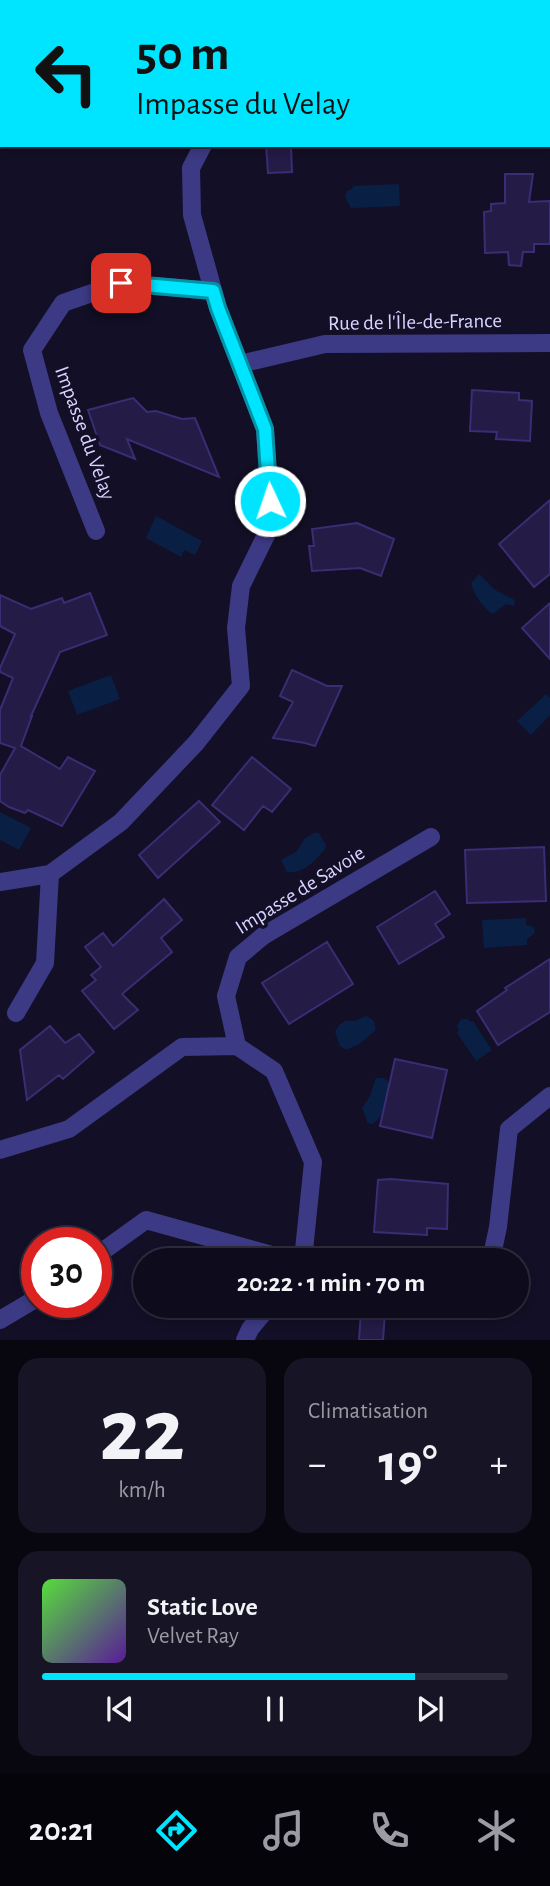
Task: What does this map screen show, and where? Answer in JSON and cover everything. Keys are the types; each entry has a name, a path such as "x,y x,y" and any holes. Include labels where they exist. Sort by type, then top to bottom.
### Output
{"street":[{"path":"0,882 50,874 121,822 196,743 241,686 236,628 241,586 271,525 265,429 213,291 191,215 191,168 202,147"},
{"name":"Impasse du Velay","path":"96,531 49,413 32,350 64,303 121,283 213,291"},
{"name":"Rue de l'Île-de-France","path":"240,363 325,344 550,343"},
{"name":"Impasse de Savoie","path":"237,1046 226,996 237,957 263,936 431,837"},
{"path":"16,1013 45,964 50,874"},
{"path":"0,1150 69,1129 182,1047 237,1046 274,1071 313,1162 304,1248"},
{"path":"494,1248 509,1129 550,1096"},
{"path":"112,1244 146,1220 247,1248"},
{"path":"0,1320 21,1308"},
{"path":"245,1340 259,1318"}],"water":[{"path":"399,184 400,206 351,208 345,197 353,186"},
{"path":"156,516 202,541 195,555 184,550 181,557 146,538"},
{"path":"479,574 495,590 515,600 514,606 506,604 493,614 485,608 471,583"},
{"path":"111,675 120,699 77,715 68,691"},
{"path":"546,694 550,698 550,715 531,735 517,721"},
{"path":"0,812 31,828 19,850 0,840"},
{"path":"319,833 326,845 325,849 304,869 287,872 281,860 296,852 305,838"},
{"path":"526,918 526,925 535,930 527,939 527,945 484,948 482,920"},
{"path":"366,1016 374,1022 375,1031 359,1044 346,1050 340,1046 335,1032 339,1025"},
{"path":"461,1019 473,1021 492,1050 476,1061 457,1033"},
{"path":"376,1078 383,1078 389,1085 383,1114 373,1124 367,1123 362,1108 370,1096"}],"building":[{"path":"266,147 291,147 292,172 268,173"},
{"path":"505,174 533,174 529,202 550,201 550,244 534,244 534,252 523,252 521,266 509,265 508,252 485,253 484,212 491,211 491,204 505,203"},
{"path":"472,390 519,393 519,400 532,401 530,441 496,439 497,432 470,431"},
{"path":"133,398 147,412 156,411 182,419 195,418 219,477 127,439 135,459 100,445 88,410"},
{"path":"550,500 550,574 534,587 499,544"},
{"path":"357,523 394,539 381,576 360,568 312,571 309,546 314,546 312,529"},
{"path":"90,593 107,635 60,652 31,716 21,746 60,769 68,757 95,771 62,826 28,810 25,813 9,807 0,801 0,775 15,748 0,743 0,710 13,678 0,672 0,668 15,634 0,626 0,595 31,609 62,598 64,603"},
{"path":"550,603 550,659 522,628"},
{"path":"292,670 327,686 342,686 315,746 273,738 293,702 280,696"},
{"path":"252,757 291,789 272,812 263,806 244,830 212,805"},
{"path":"199,801 220,822 158,878 139,855"},
{"path":"544,847 546,901 467,903 465,850"},
{"path":"435,891 450,914 435,924 444,937 399,964 377,927"},
{"path":"164,899 182,920 161,938 172,952 122,994 138,1010 114,1029 82,991 96,980 91,975 101,967 85,947 103,933 113,946"},
{"path":"327,942 353,984 289,1024 262,983"},
{"path":"550,959 550,1012 498,1045 477,1011 507,990 505,988"},
{"path":"50,1026 65,1043 79,1034 94,1052 63,1079 59,1075 27,1100 20,1050"},
{"path":"395,1059 447,1070 432,1138 380,1126"},
{"path":"378,1180 448,1184 447,1229 427,1228 427,1235 374,1232"},
{"path":"361,1318 385,1318 383,1340 359,1340"}],"route":[{"path":"121,283 213,291 265,429 270,501"}]}
